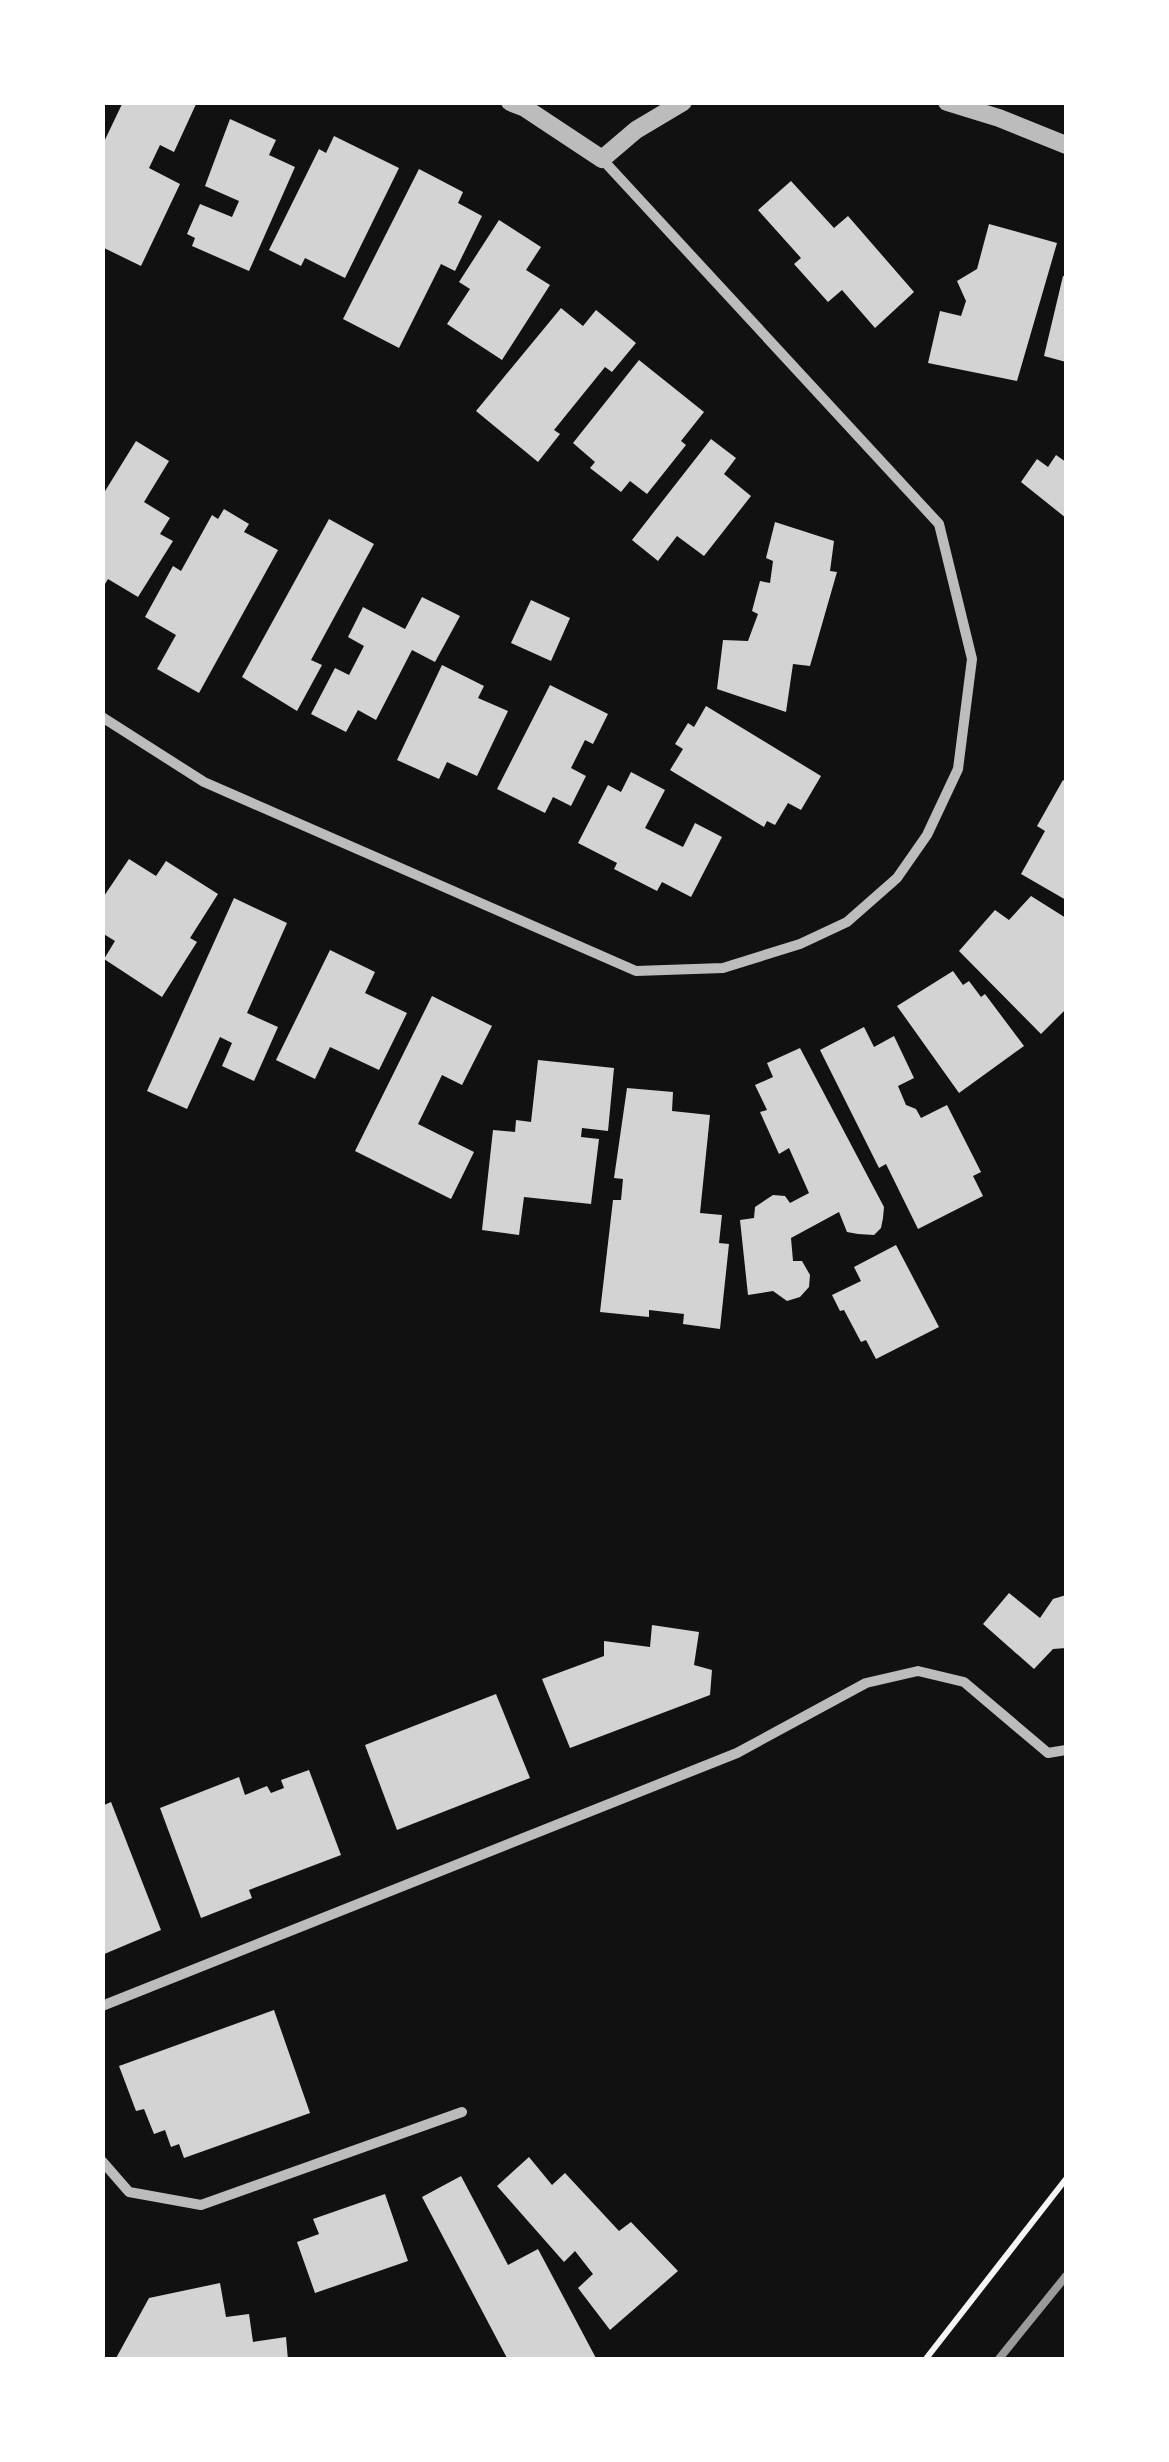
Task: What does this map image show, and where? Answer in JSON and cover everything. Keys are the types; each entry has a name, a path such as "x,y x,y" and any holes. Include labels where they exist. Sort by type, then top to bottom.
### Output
{"street":[{"path":"102,717 204,782 636,971 723,968 800,944 848,922 897,878 926,835 958,769 972,658 940,524 602,159 510,102"},
{"path":"602,159 636,130 683,102"},
{"path":"947,102 1066,145"},
{"path":"102,2006 737,1753 866,1683 918,1671 964,1682 1048,1753 1066,1750"},
{"path":"102,2162 129,2192 201,2204 462,2112"}],"path":[{"path":"925,2360 1066,2179"}],"building":[{"path":"123,102 197,102 174,152 160,145 149,168 180,184 141,266 102,247 102,146"},
{"path":"230,119 276,140 269,155 295,167 249,271 192,246 195,238 187,234 200,204 232,217 239,201 205,186"},
{"path":"334,136 399,168 345,278 305,258 301,266 269,250 319,149 326,153"},
{"path":"419,169 463,192 458,203 482,216 455,271 441,264 399,348 343,319"},
{"path":"791,181 834,228 848,216 914,292 875,328 842,290 828,302 794,264 801,258 758,210"},
{"path":"499,220 541,247 526,270 550,285 502,360 447,324 470,289 459,282"},
{"path":"989,224 1057,243 1017,381 928,363 940,311 961,316 966,301 957,281 977,269"},
{"path":"1066,276 1066,362 1044,356"},
{"path":"561,308 583,326 596,310 636,343 612,372 605,367 554,430 560,434 538,462 476,411"},
{"path":"639,360 704,412 681,441 686,445 647,494 630,481 621,492 590,468 595,462 573,443"},
{"path":"711,439 736,458 724,474 751,496 704,556 677,536 658,561 632,540"},
{"path":"136,441 169,461 144,502 170,518 160,534 173,541 138,597 108,579 102,589 102,496"},
{"path":"1056,455 1066,462 1066,518 1021,482 1037,459 1048,467"},
{"path":"224,509 249,524 244,532 278,550 199,693 157,669 176,635 145,617 173,566 181,571 212,515 218,519"},
{"path":"329,519 374,544 311,660 322,665 297,711 242,677"},
{"path":"775,522 834,541 830,571 837,572 810,666 793,664 786,712 717,689 723,640 748,641 758,614 752,611 760,581 770,583 773,561 766,558"},
{"path":"422,597 460,616 435,662 412,650 376,720 358,710 346,732 311,714 335,668 349,675 364,646 348,637 363,607 405,629"},
{"path":"531,600 570,618 551,661 511,643"},
{"path":"442,665 484,686 478,698 508,711 477,776 447,762 439,779 397,760"},
{"path":"550,685 608,714 593,744 585,740 571,768 586,776 571,806 553,797 545,813 497,789"},
{"path":"706,706 821,776 801,810 788,803 775,825 767,821 764,827 670,770 683,749 675,744 688,723 694,727"},
{"path":"631,772 665,790 645,828 683,847 695,823 722,837 691,897 662,882 657,891 614,869 617,863 578,843 608,785 621,792"},
{"path":"1063,780 1066,900 1021,874 1045,831 1037,826"},
{"path":"129,859 156,876 166,861 218,894 190,938 197,942 162,997 104,959 115,941 102,933 102,899"},
{"path":"1031,896 1066,918 1066,1009 1041,1034 959,951 995,910 1009,920"},
{"path":"234,898 287,923 247,1013 278,1027 254,1081 222,1066 232,1043 220,1037 187,1109 147,1091"},
{"path":"330,950 375,972 365,993 407,1013 379,1070 330,1047 315,1079 276,1060"},
{"path":"953,971 963,985 969,981 981,997 985,994 1024,1046 959,1093 897,1006"},
{"path":"432,996 492,1026 462,1085 442,1075 418,1124 474,1152 451,1199 355,1151"},
{"path":"864,1027 874,1047 894,1036 914,1078 898,1086 906,1105 916,1109 921,1118 947,1105 981,1172 973,1176 983,1196 918,1229 886,1164 879,1168 820,1050"},
{"path":"800,1048 884,1207 881,1228 874,1235 847,1232 839,1212 791,1238 793,1261 802,1261 810,1275 809,1287 800,1297 787,1301 773,1291 748,1295 740,1220 754,1218 755,1207 773,1195 785,1196 790,1203 809,1193 789,1148 779,1154 760,1112 767,1110 755,1085 773,1077 767,1063"},
{"path":"538,1060 614,1068 608,1131 582,1128 581,1137 599,1139 591,1204 524,1197 519,1235 482,1230 493,1130 515,1132 516,1120 531,1122"},
{"path":"627,1088 673,1092 672,1111 710,1115 700,1213 722,1215 719,1243 729,1244 720,1329 683,1324 684,1314 649,1310 649,1317 600,1312 613,1200 621,1200 623,1179 614,1178"},
{"path":"896,1245 939,1327 876,1359 832,1295 861,1281 854,1267"},
{"path":"1009,1593 1040,1618 1053,1599 1066,1595 1066,1648 1053,1649 1034,1669 983,1624"},
{"path":"652,1625 699,1632 694,1665 712,1670 710,1695 570,1748 542,1679 604,1656 604,1641 650,1647"},
{"path":"496,1694 530,1778 397,1830 365,1745"},
{"path":"309,1770 341,1855 249,1890 252,1898 201,1918 160,1808 239,1777 245,1795 267,1786 271,1793 284,1788 281,1780"},
{"path":"111,1802 161,1930 102,1955 102,1806"},
{"path":"274,2010 310,2113 184,2158 179,2144 171,2147 165,2130 154,2134 144,2109 136,2111 119,2066"},
{"path":"529,2157 552,2185 565,2173 619,2231 631,2222 678,2271 610,2330 578,2288 593,2274 575,2251 564,2262 497,2186"},
{"path":"461,2176 508,2265 538,2249 597,2360 508,2360 422,2197"},
{"path":"385,2194 408,2261 315,2293 297,2242 319,2234 313,2219"},
{"path":"220,2283 226,2317 249,2314 253,2342 286,2337 288,2360 115,2360 149,2298"}],"railway":[{"path":"998,2360 1066,2276"}]}
